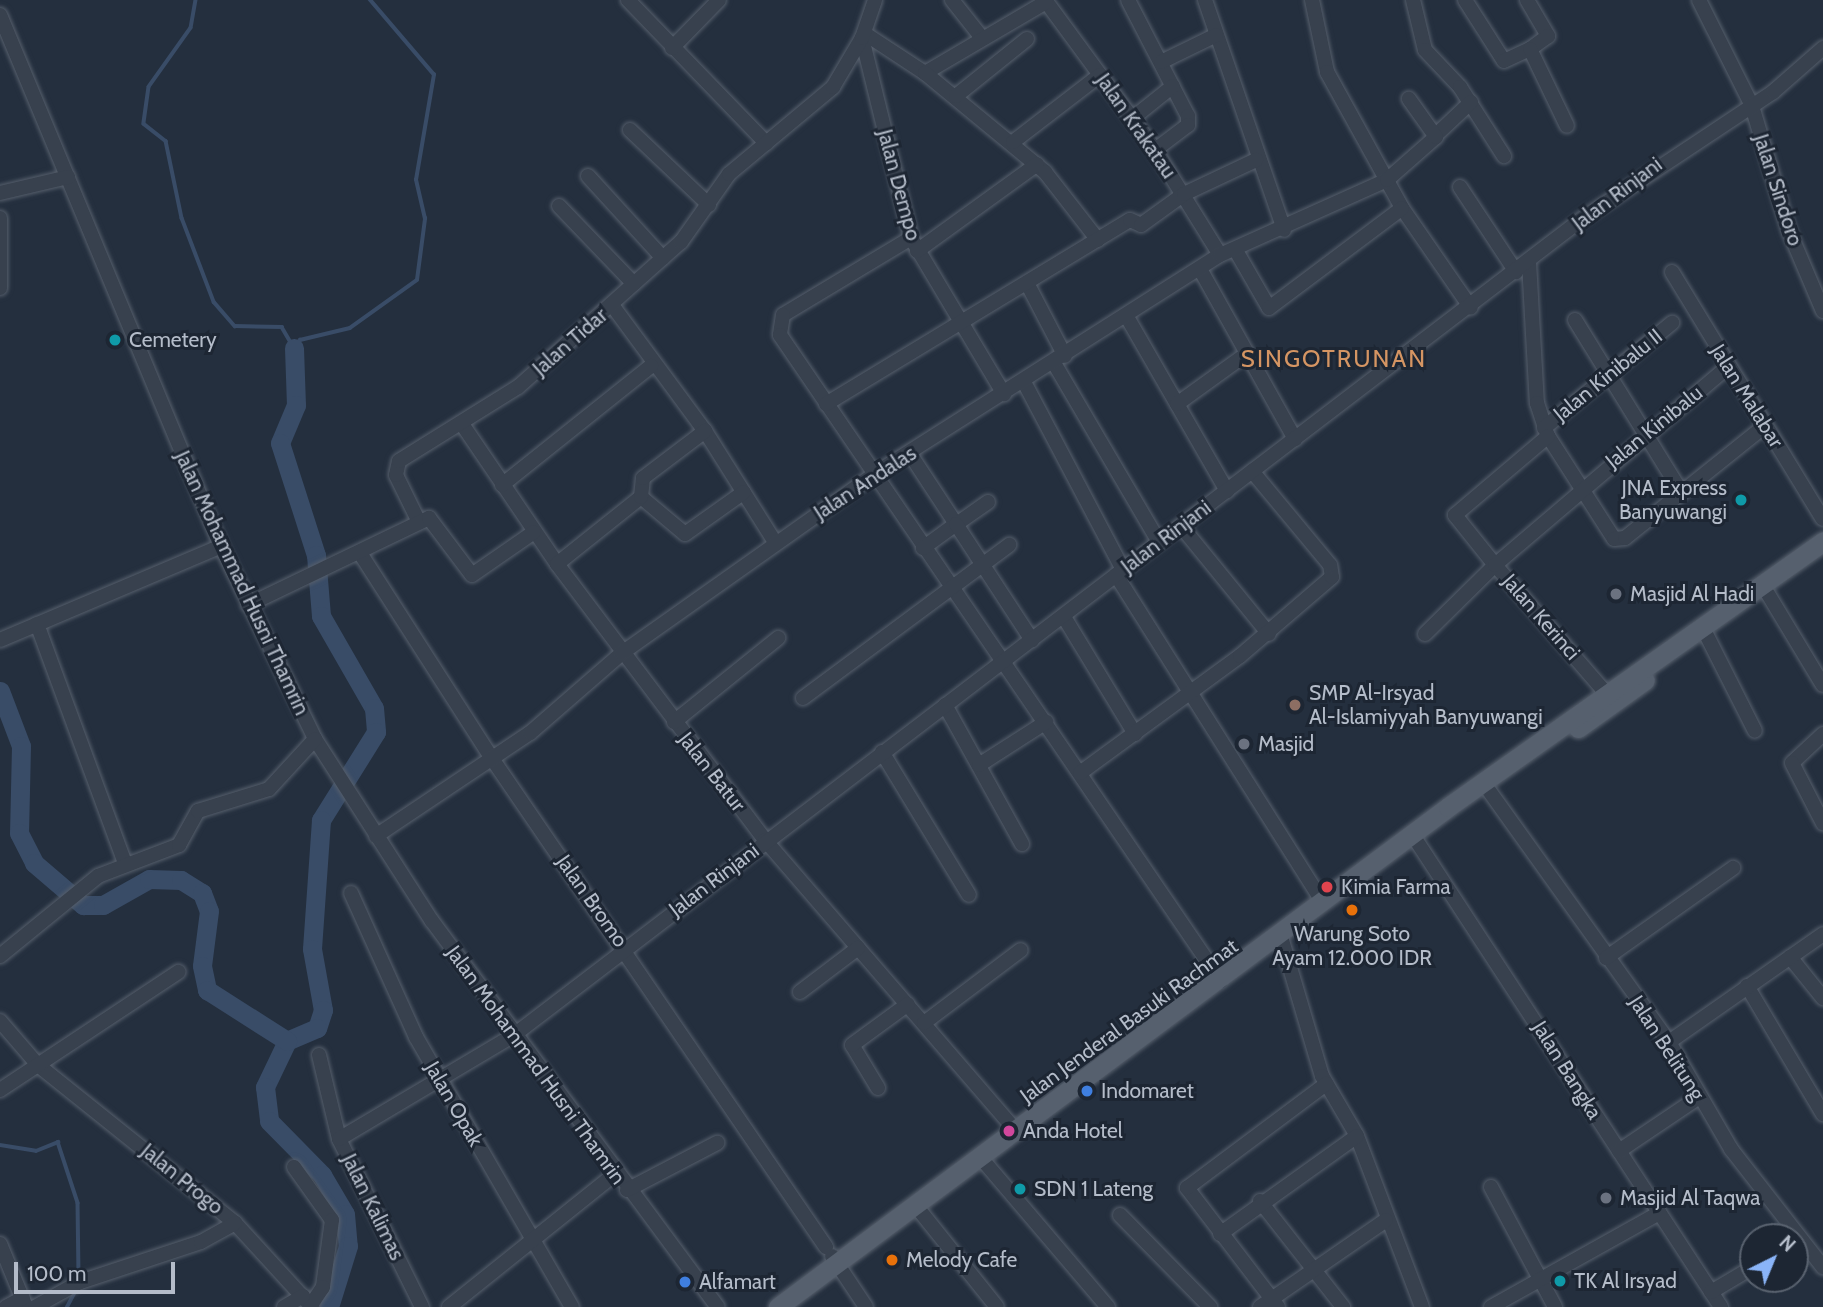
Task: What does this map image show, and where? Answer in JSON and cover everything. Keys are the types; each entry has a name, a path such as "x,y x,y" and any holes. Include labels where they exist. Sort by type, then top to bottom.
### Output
{"main road":[{"name":"Jalan Jenderal Basuki Rachmat","path":"1303,921 1323,902 1490,792 1707,636 1721,619 1823,541"},
{"name":"Jalan Jenderal Basuki Rachmat","path":"778,1307 830,1253 916,1206 1415,839 1605,692 1721,619 1768,594 1823,555"}],"street":[{"path":"628,0 766,143"},
{"path":"672,48 719,0"},
{"name":"Jalan Tidar","path":"419,522 396,466 518,387 663,258 709,205 729,174 833,87 863,35 875,0"},
{"path":"952,0 982,38"},
{"path":"1128,0 1173,86 1188,125 1155,150"},
{"path":"1205,0 1256,160 1284,230"},
{"path":"1312,0 1324,66 1402,208 1471,308"},
{"path":"1413,0 1423,47 1471,102 1504,156"},
{"path":"1465,0 1504,61 1548,37 1527,0"},
{"name":"Jalan Sindoro","path":"1699,0 1752,106 1789,231 1822,307"},
{"path":"925,73 1046,1"},
{"name":"Jalan Krakatau","path":"1046,1 1155,150 1220,256"},
{"name":"Jalan Mohammad Husni Thamrin","path":"0,15 221,546 315,739 376,836 514,1035 615,1174 718,1307"},
{"path":"863,35 925,73 1013,142 1037,164 1098,240"},
{"name":"Jalan Dempo","path":"863,35 914,244 1004,394"},
{"path":"1161,62 1216,35"},
{"path":"956,96 1027,39"},
{"name":"Jalan Rinjani","path":"514,1035 765,840 1064,617 1666,157 1752,106 1823,48"},
{"path":"1530,49 1567,126"},
{"path":"1013,142 1100,75"},
{"path":"1133,118 1173,86"},
{"path":"1409,99 1436,135"},
{"name":"Jalan Andalas","path":"376,836 493,760 622,653 873,475 1220,256 1284,230 1387,180 1471,102"},
{"path":"630,130 709,205"},
{"path":"827,404 1130,220 1141,225 1184,194 1256,160"},
{"path":"1037,164 914,244 778,323 786,347 923,548 1004,660 1221,981"},
{"path":"588,176 663,258"},
{"path":"0,193 68,177"},
{"path":"1460,187 1516,272"},
{"path":"559,206 634,284"},
{"path":"1235,250 1269,308 1402,208"},
{"path":"0,218 0,288"},
{"path":"1529,262 1531,373 1546,432 1579,488 1618,540 1765,426"},
{"path":"1200,269 1245,355 1294,439"},
{"name":"Jalan Malabar","path":"1672,272 1823,519"},
{"path":"1027,283 1060,359 1159,542"},
{"path":"612,304 651,366 705,431 775,542"},
{"path":"1127,317 1227,491"},
{"path":"1575,320 1612,372 1682,493"},
{"name":"Jalan Kinibalu II","path":"1496,565 1455,515 1612,372 1672,323"},
{"path":"1177,404 1245,355"},
{"path":"502,485 651,366"},
{"name":"Jalan Kinibalu","path":"1579,488 1728,367"},
{"path":"1024,382 1119,573 1189,692 1323,902"},
{"name":"Jalan Batur","path":"462,424 557,564 765,840 1017,1132"},
{"path":"705,431 641,479 641,497 685,534 744,492"},
{"path":"910,454 1032,639"},
{"path":"1080,773 1269,634 1334,573 1252,471"},
{"name":"Jalan Kerinci","path":"1579,488 1496,565 1605,692"},
{"path":"557,564 641,497"},
{"path":"923,548 988,502"},
{"path":"248,606 419,522 433,519 474,575 534,532"},
{"path":"1181,526 1269,634"},
{"path":"803,698 1009,545"},
{"path":"0,640 221,546"},
{"name":"Jalan Bromo","path":"360,553 493,760 625,948 866,1307"},
{"path":"1425,634 1496,565"},
{"path":"1768,594 1823,685"},
{"path":"1064,617 1135,734"},
{"path":"37,624 125,863"},
{"path":"1707,636 1755,731"},
{"path":"674,722 778,638"},
{"path":"945,705 1022,844"},
{"path":"979,765 1046,722"},
{"path":"1823,734 1792,763 1823,823"},
{"path":"0,956 76,890 125,863 179,845 203,808 269,789 315,739"},
{"path":"883,752 969,895"},
{"name":"Jalan Belitung","path":"1490,792 1606,958 1669,1042 1699,1097 1786,1223"},
{"name":"Jalan Bangka","path":"1415,839 1721,1307"},
{"path":"1606,958 1733,868"},
{"name":"Jalan Opak","path":"351,893 440,1081 572,1307"},
{"path":"1669,1042 1823,934"},
{"path":"1282,937 1326,1084 1357,1136 1386,1220 1422,1307"},
{"path":"800,992 858,948"},
{"path":"924,1023 1021,950"},
{"path":"1790,957 1823,998"},
{"path":"0,1090 178,972"},
{"path":"1747,986 1823,1114"},
{"path":"878,1088 852,1045 908,1004"},
{"name":"Jalan Progo","path":"0,1021 38,1065 235,1223 309,1303"},
{"name":"Jalan Kalimas","path":"422,1307 340,1139 514,1035"},
{"path":"319,1055 340,1139"},
{"path":"1326,1084 1186,1188 1269,1304 1311,1270 1386,1220"},
{"path":"1619,1152 1699,1097"},
{"path":"1220,1234 1260,1201 1357,1136"},
{"path":"627,1190 717,1143"},
{"path":"981,1158 1108,1307"},
{"path":"284,1307 309,1303 323,1287 332,1220 294,1167"},
{"path":"449,1307 615,1174"},
{"path":"1491,1187 1543,1280 1555,1307"},
{"path":"1260,1201 1311,1270 1343,1307"},
{"path":"916,1206 997,1307"},
{"path":"1491,1307 1659,1213"},
{"path":"1120,1214 1210,1307"},
{"path":"6,1307 28,1304 80,1282 201,1242 235,1223"},
{"path":"0,1244 28,1304"},
{"name":"Jalan Belitung","path":"1809,1252 1823,1267"},
{"path":"1711,1292 1739,1275"}],"waterway":[{"path":"196,0 191,28 149,87 144,124 166,141 182,218 214,302 235,326 282,327 294,348"},
{"path":"294,348 300,340 350,328 417,280 425,219 416,180 434,75 370,0"},
{"path":"294,348 296,405 280,443 316,555 321,616 374,708 376,732 321,820 312,949 323,1010 317,1028 287,1041 265,1087 269,1121 322,1175 345,1214 348,1246 329,1307"},
{"path":"0,691 21,746 19,833 34,863 83,905 103,905 149,879 181,880 202,893 209,911 202,966 207,990 287,1041"},
{"path":"0,1145 36,1151 58,1142 78,1203 79,1277"},
{"path":"67,1307 77,1288"}],"place":[{"name":"Cemetery","path":"115,340"},
{"name":"JNA Express Banyuwangi","path":"1741,500"},
{"name":"Masjid Al Hadi","path":"1616,594"},
{"name":"SMP Al-Irsyad Al-Islamiyyah Banyuwangi","path":"1295,705"},
{"name":"Masjid","path":"1244,744"},
{"name":"Kimia Farma","path":"1327,887"},
{"name":"Warung Soto Ayam 12.000 IDR","path":"1352,910"},
{"name":"Indomaret","path":"1087,1091"},
{"name":"Anda Hotel","path":"1009,1131"},
{"name":"SDN 1 Lateng","path":"1020,1189"},
{"name":"Masjid Al Taqwa","path":"1606,1198"},
{"name":"Melody Cafe","path":"892,1260"},
{"name":"TK Al Irsyad","path":"1560,1281"},
{"name":"Alfamart","path":"685,1282"}],"district":[{"name":"SINGOTRUNAN","path":"1334,359"}]}
